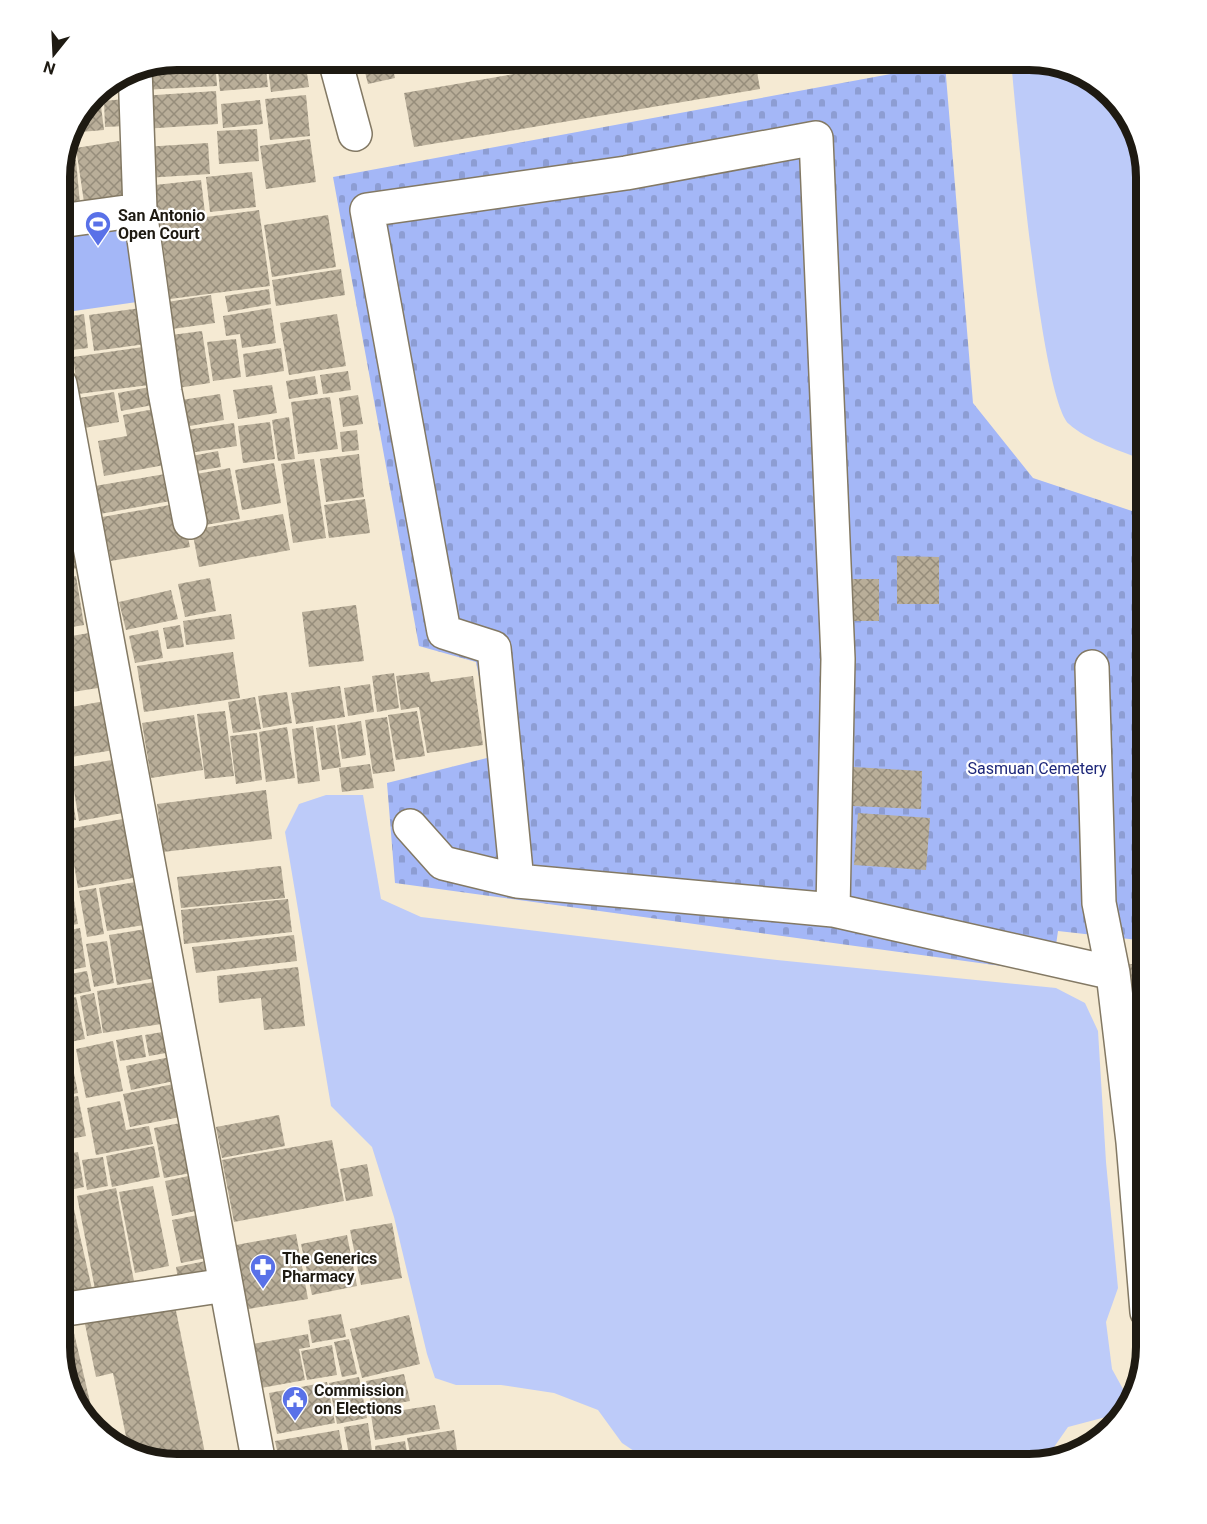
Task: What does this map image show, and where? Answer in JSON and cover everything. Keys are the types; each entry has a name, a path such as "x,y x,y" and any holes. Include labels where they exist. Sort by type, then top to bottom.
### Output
{"street":[{"path":"338,70 355,134"},
{"path":"135,79 140,210 165,392 190,522"},
{"path":"517,880 494,648 444,632 367,210 627,173 816,138 838,658 833,910"},
{"path":"71,219 140,210"},
{"path":"71,442 257,1454"},
{"path":"1092,667 1099,903 1113,973 1136,1178"},
{"path":"410,826 443,863 517,880 833,910 1113,973"},
{"path":"70,1308 226,1285"}],"green space":[{"name":"Sasmuan Cemetery","path":"908,71 946,71 973,403 1033,478 1136,512 1136,940 1058,931 1052,973 395,883 387,783 495,756 476,662 419,646 333,177"},
{"name":"San Antonio Open Court","path":"131,217 144,301 71,311 71,225"}],"shaded area":[{"path":"1012,71 1051,73 1077,81 1100,97 1119,118 1126,130 1136,163 1136,457 1076,430 1069,424 1059,403 1049,364 1040,312 1024,192"},
{"path":"326,795 363,795 381,899 421,917 777,960 1056,988 1085,1003 1098,1031 1106,1162 1118,1288 1106,1322 1112,1369 1123,1389 1122,1400 1114,1412 1111,1416 1068,1427 1053,1451 1044,1453 638,1454 622,1443 598,1410 554,1393 501,1385 456,1385 435,1378 427,1354 394,1217 372,1147 331,1106 285,832 299,804"}],"building":[{"path":"216,70 217,86 143,90 143,76 163,71"},
{"path":"218,70 266,70 268,87 220,91"},
{"path":"268,70 307,70 309,87 271,92"},
{"path":"365,70 393,70 395,78 368,84"},
{"path":"535,70 757,71 760,89 414,147 404,93"},
{"path":"216,91 218,124 143,129 141,96"},
{"path":"306,95 310,136 270,140 265,99"},
{"path":"125,99 126,126 105,127 104,101"},
{"path":"260,100 263,124 223,128 221,104"},
{"path":"101,103 104,130 80,132 88,118"},
{"path":"257,129 259,161 219,164 217,131"},
{"path":"310,139 316,182 266,189 260,146"},
{"path":"119,141 128,203 85,209 76,148"},
{"path":"208,143 210,174 145,178 143,147"},
{"path":"72,160 76,160 80,204 71,205 71,170"},
{"path":"252,172 256,207 210,212 206,177"},
{"path":"201,180 205,213 150,220 146,186"},
{"path":"259,210 270,286 170,299 160,223"},
{"path":"328,215 336,267 272,277 264,225"},
{"path":"341,269 345,295 276,306 272,280"},
{"path":"269,289 271,304 228,312 225,296"},
{"path":"211,295 215,323 165,330 161,303"},
{"path":"141,308 146,344 94,351 89,315"},
{"path":"271,308 276,343 242,348 240,334 226,336 223,316"},
{"path":"84,314 88,348 71,350 71,316"},
{"path":"337,314 346,366 289,375 280,323"},
{"path":"202,331 210,383 171,389 164,336"},
{"path":"236,339 241,377 213,381 207,342"},
{"path":"143,347 149,385 78,394 73,357"},
{"path":"281,348 284,371 246,377 243,354"},
{"path":"348,371 351,390 323,394 320,375"},
{"path":"315,376 318,394 289,399 286,381"},
{"path":"272,385 277,413 238,419 233,390"},
{"path":"155,386 158,404 121,411 118,393"},
{"path":"114,392 119,422 84,428 79,398"},
{"path":"220,394 224,420 178,428 175,401"},
{"path":"358,395 363,424 343,427 339,398"},
{"path":"330,397 338,449 298,454 291,402"},
{"path":"159,408 170,464 104,476 98,441 127,436 123,415"},
{"path":"289,417 295,459 278,461 272,420"},
{"path":"270,422 275,459 243,463 238,426"},
{"path":"234,423 237,446 182,454 179,431"},
{"path":"357,430 359,450 342,452 340,432"},
{"path":"218,451 221,467 185,473 181,458"},
{"path":"359,454 364,497 326,502 320,459"},
{"path":"314,459 326,538 293,543 281,464"},
{"path":"274,463 281,503 242,510 235,470"},
{"path":"230,468 240,519 194,527 185,476"},
{"path":"171,473 176,500 100,514 95,486"},
{"path":"365,499 370,533 329,538 324,505"},
{"path":"181,503 190,547 111,561 102,517"},
{"path":"283,514 290,550 199,567 192,530"},
{"path":"71,542 73,542 78,568 71,569"},
{"path":"897,556 939,557 939,604 897,604"},
{"path":"76,576 84,625 71,627 71,577"},
{"path":"210,578 216,611 185,617 178,584"},
{"path":"849,579 879,579 879,621 849,621"},
{"path":"171,590 178,619 126,630 119,602"},
{"path":"356,605 364,661 309,667 302,612"},
{"path":"231,614 235,639 186,645 183,621"},
{"path":"180,625 184,647 167,649 163,628"},
{"path":"158,630 163,658 135,663 129,636"},
{"path":"89,633 98,688 71,692 71,636"},
{"path":"233,652 240,698 144,712 137,666"},
{"path":"429,672 431,682 473,676 483,745 427,753 419,707 401,710 396,676"},
{"path":"394,673 399,708 377,712 372,676"},
{"path":"370,684 374,712 348,716 344,688"},
{"path":"340,686 345,717 296,724 291,693"},
{"path":"287,692 292,723 263,728 258,696"},
{"path":"255,697 261,729 233,733 228,702"},
{"path":"105,701 114,750 71,757 71,707"},
{"path":"225,711 234,776 205,779 197,714"},
{"path":"417,711 425,756 396,760 388,715"},
{"path":"194,715 203,770 151,778 142,723"},
{"path":"387,717 395,771 373,774 365,720"},
{"path":"361,721 366,755 342,759 337,725"},
{"path":"335,725 341,767 322,770 316,728"},
{"path":"313,726 320,781 298,784 292,729"},
{"path":"287,727 295,778 266,782 259,732"},
{"path":"257,733 262,780 236,784 230,736"},
{"path":"118,759 128,812 79,821 70,767"},
{"path":"370,764 374,788 342,792 339,768"},
{"path":"853,767 922,771 921,809 852,806"},
{"path":"70,788 76,820 70,821"},
{"path":"266,790 272,839 163,852 157,804"},
{"path":"858,813 930,818 926,870 854,865"},
{"path":"128,818 138,877 78,888 70,843 70,829"},
{"path":"281,866 285,898 181,908 177,877"},
{"path":"142,881 150,924 107,931 99,888"},
{"path":"70,888 78,924 70,925"},
{"path":"96,888 104,934 87,937 79,891"},
{"path":"288,899 292,932 184,944 181,910"},
{"path":"80,928 86,967 70,970 70,930"},
{"path":"152,928 161,977 117,985 109,935"},
{"path":"294,935 297,961 196,973 192,947"},
{"path":"107,941 114,983 94,987 86,944"},
{"path":"1128,964 1136,964 1136,1006 1128,1006"},
{"path":"298,967 305,1026 264,1030 261,998 219,1003 217,976"},
{"path":"87,971 91,991 70,996 70,974"},
{"path":"161,981 168,1023 103,1033 97,991"},
{"path":"94,993 102,1033 87,1036 80,996"},
{"path":"76,997 85,1039 70,1042 70,998"},
{"path":"1132,1012 1136,1012 1136,1065 1132,1065"},
{"path":"168,1031 172,1052 149,1056 145,1035"},
{"path":"142,1035 146,1057 120,1061 116,1040"},
{"path":"113,1041 123,1091 86,1098 76,1049"},
{"path":"70,1054 78,1093 70,1094"},
{"path":"175,1056 179,1080 131,1090 126,1066"},
{"path":"179,1083 185,1116 130,1127 123,1094"},
{"path":"78,1096 86,1136 70,1139 70,1097"},
{"path":"120,1101 126,1130 149,1126 153,1144 96,1155 87,1108"},
{"path":"279,1115 285,1146 222,1158 216,1127"},
{"path":"186,1122 196,1172 164,1178 154,1128"},
{"path":"332,1140 344,1201 234,1222 222,1160"},
{"path":"154,1146 160,1177 112,1187 106,1156"},
{"path":"78,1152 84,1187 70,1190 70,1153"},
{"path":"103,1157 108,1186 87,1190 82,1160"},
{"path":"367,1164 373,1196 346,1201 340,1169"},
{"path":"198,1174 205,1209 172,1216 165,1181"},
{"path":"153,1186 169,1266 135,1273 119,1192"},
{"path":"116,1188 134,1281 95,1289 77,1196"},
{"path":"70,1196 92,1289 70,1294"},
{"path":"203,1214 211,1257 181,1263 172,1220"},
{"path":"392,1223 402,1278 361,1285 350,1230"},
{"path":"296,1234 308,1299 248,1309 236,1245"},
{"path":"347,1235 357,1286 312,1295 301,1244"},
{"path":"211,1260 216,1279 179,1286 176,1267"},
{"path":"175,1306 205,1454 163,1453 127,1441 113,1373 96,1377 85,1324"},
{"path":"341,1314 346,1337 312,1343 308,1320"},
{"path":"409,1315 420,1364 362,1378 350,1329"},
{"path":"70,1320 90,1402 86,1403 76,1381 71,1361"},
{"path":"308,1334 310,1347 299,1349 305,1380 261,1388 252,1344"},
{"path":"349,1339 357,1374 342,1377 334,1342"},
{"path":"332,1345 337,1375 307,1380 301,1351"},
{"path":"404,1374 410,1401 372,1408 366,1381"},
{"path":"359,1377 367,1418 337,1424 329,1383"},
{"path":"327,1382 335,1423 277,1434 269,1393"},
{"path":"435,1405 440,1429 375,1440 371,1415"},
{"path":"368,1423 372,1451 349,1454 344,1427"},
{"path":"339,1430 343,1454 278,1454 275,1441"},
{"path":"454,1430 458,1454 410,1454 407,1438"},
{"path":"405,1441 407,1454 376,1454 375,1446"}],"place":[{"name":"San Antonio Open Court","path":"98,247"},
{"name":"The Generics Pharmacy","path":"263,1290"},
{"name":"Commission on Elections","path":"295,1422"}]}
